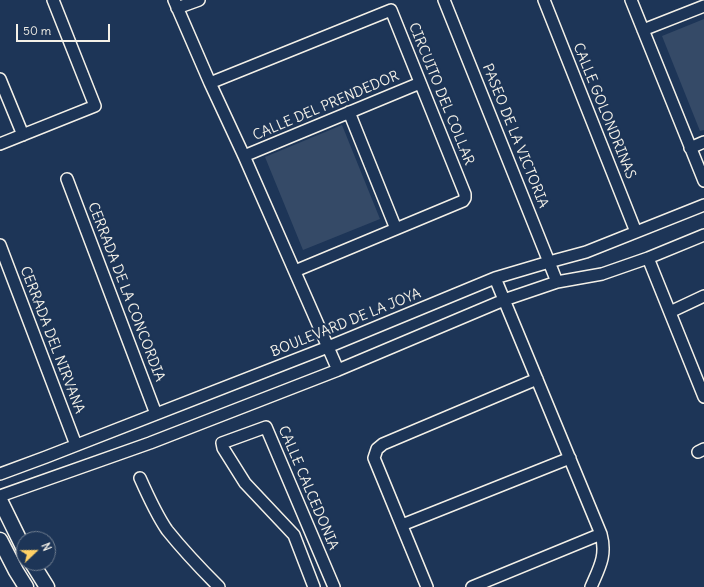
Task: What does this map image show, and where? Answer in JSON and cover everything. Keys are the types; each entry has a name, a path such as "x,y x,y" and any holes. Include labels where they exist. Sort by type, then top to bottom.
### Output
{"street":[{"path":"0,144 95,106 53,0"},
{"path":"198,0 176,4 338,370"},
{"name":"PASEO DE LA VICTORIA","path":"444,0 557,282"},
{"name":"CALLE GOLONDRINAS","path":"544,0 636,232"},
{"path":"631,0 704,181"},
{"path":"643,30 704,6"},
{"name":"CIRCUITO DEL COLLAR","path":"210,83 391,10 465,194 465,198 462,201 295,271"},
{"path":"0,79 22,135"},
{"name":"CALLE DEL PRENDEDOR","path":"244,156 420,83"},
{"path":"348,112 396,229"},
{"path":"690,148 704,142"},
{"name":"CERRADA DE LA CONCORDIA","path":"67,179 156,414"},
{"name":"BOULEVARD DE LA JOYA","path":"0,474 76,446 328,347 495,278 586,252 704,205"},
{"path":"0,496 150,443 338,370 504,300 557,282 602,274 648,258 704,235"},
{"name":"CERRADA DEL NIRVANA","path":"0,245 76,446"},
{"path":"648,258 704,397"},
{"path":"495,278 601,534 604,551 603,560 591,587"},
{"path":"670,312 704,296"},
{"path":"428,587 374,458 375,453 379,446 537,379"},
{"name":"CALLE CALCEDONIA","path":"314,587 294,535 245,483 223,448 222,443 265,426 266,427 334,587"},
{"path":"402,525 570,458"},
{"path":"140,478 151,502 167,529 199,567 219,587"},
{"path":"0,500 16,533"},
{"path":"294,535 308,528"},
{"path":"472,587 601,534"},
{"path":"0,540 26,587"},
{"path":"37,571 47,587"}],"shaded area":[{"path":"704,19 704,130 700,131 662,36"},
{"path":"342,125 380,219 303,250 265,157"}]}
